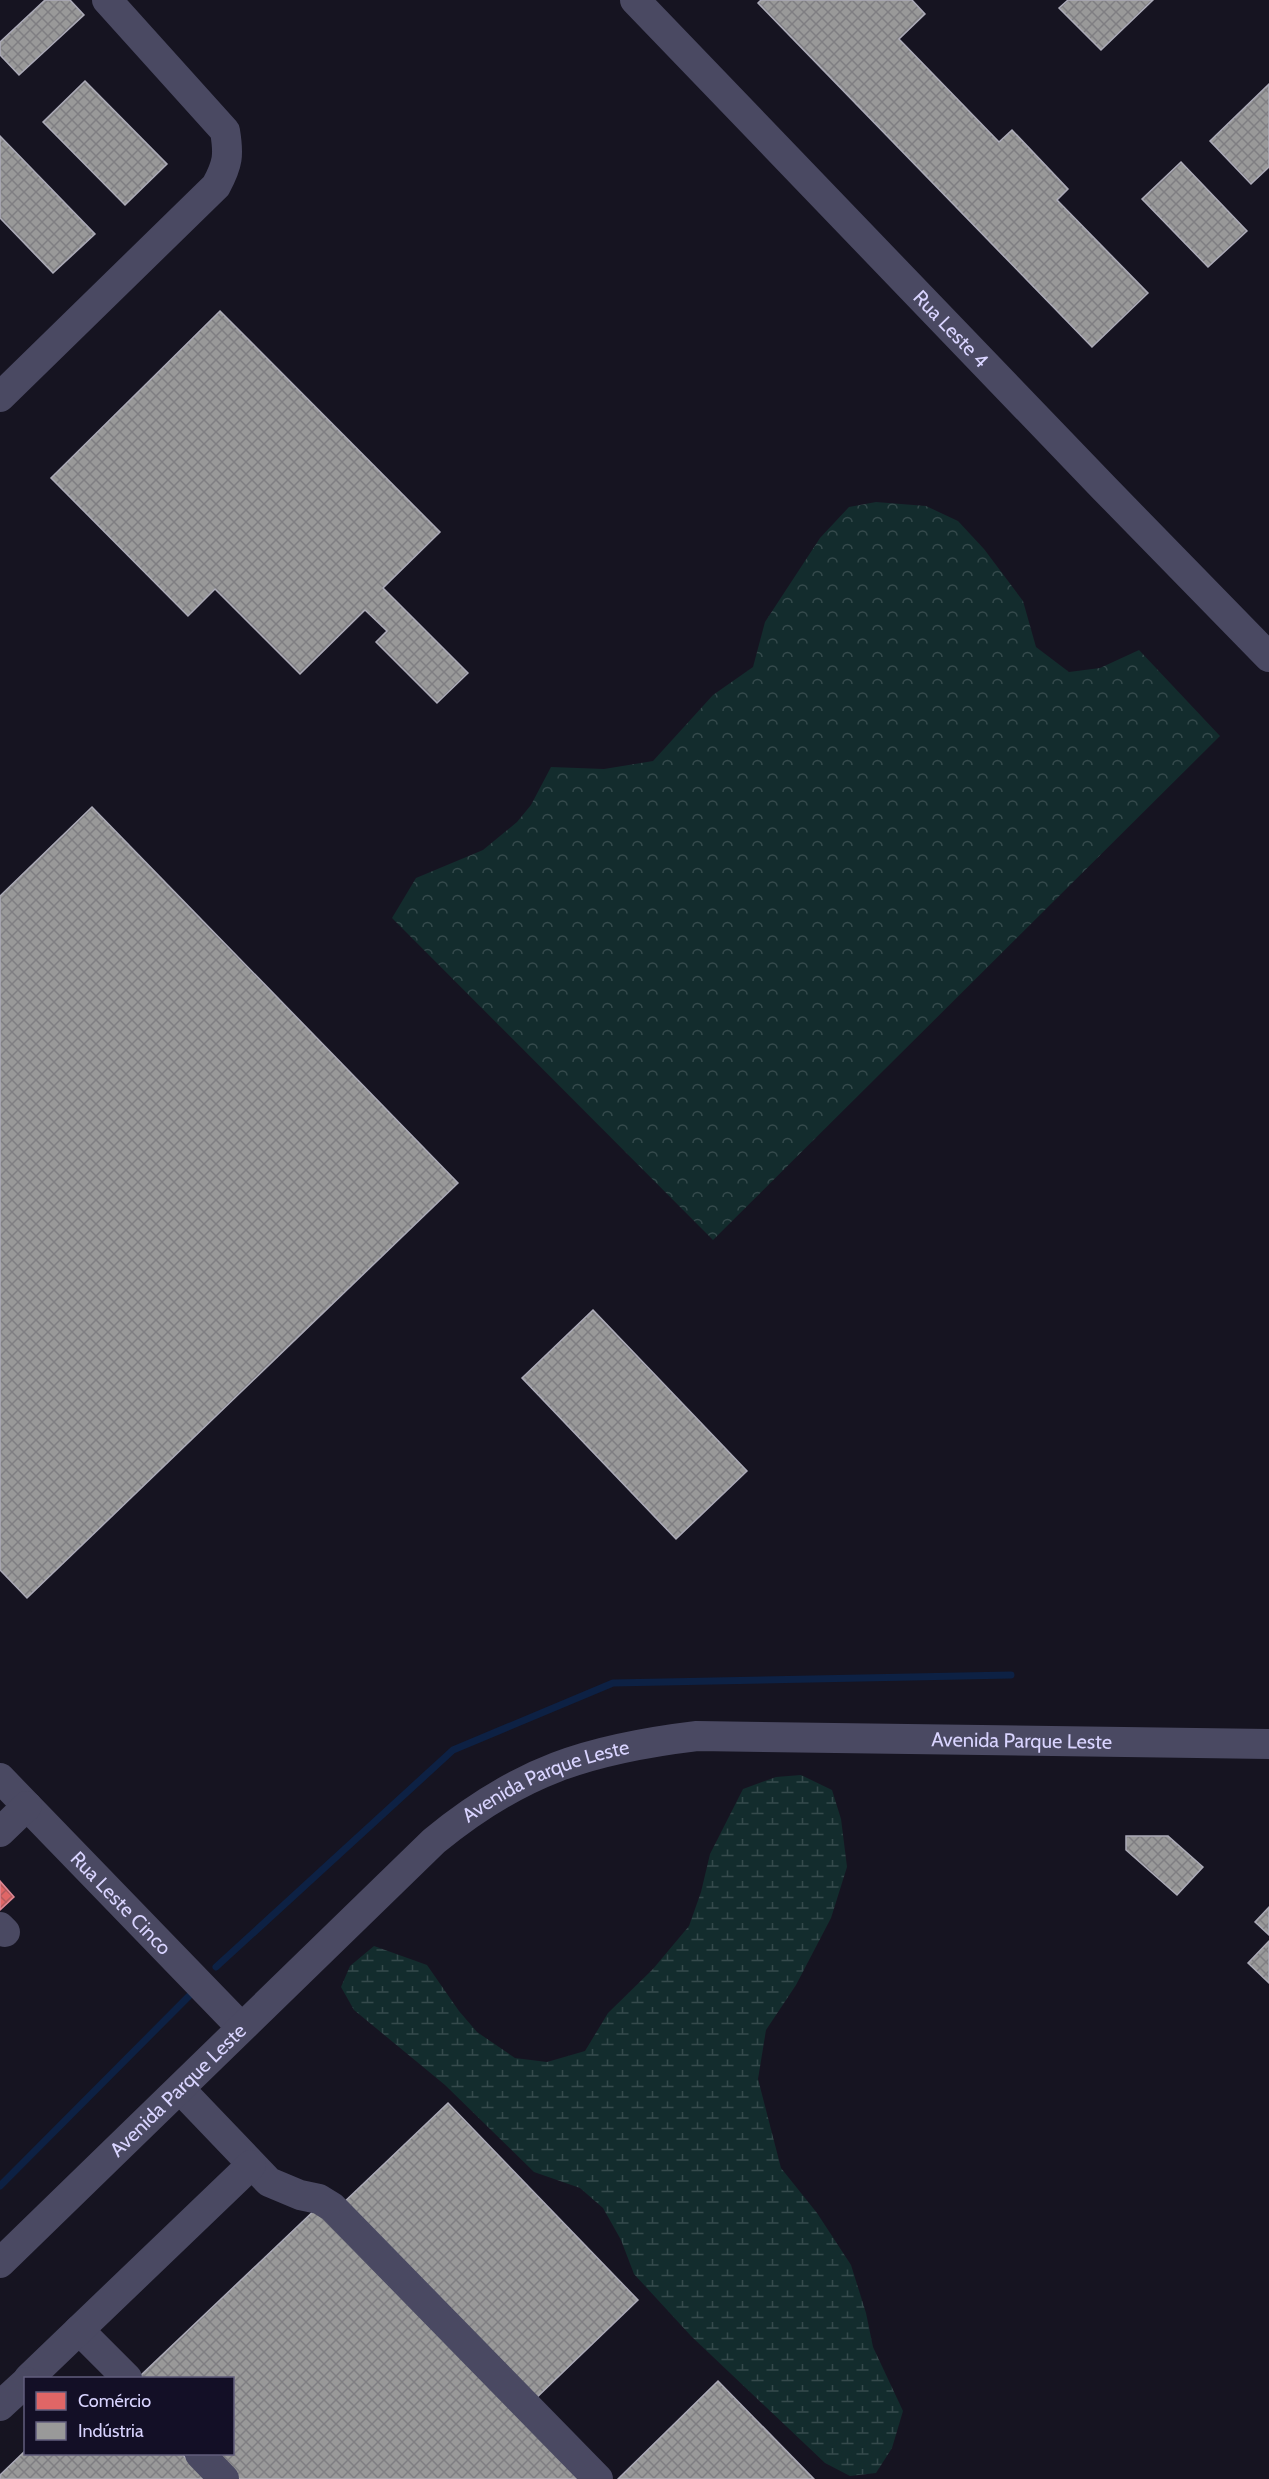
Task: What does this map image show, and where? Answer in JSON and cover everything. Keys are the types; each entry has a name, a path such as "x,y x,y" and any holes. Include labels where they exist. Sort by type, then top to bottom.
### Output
{"street":[{"path":"0,397 216,186 226,168 228,150 225,131 107,0"},
{"name":"Rua Leste 4","path":"635,0 1113,498 1269,657"},
{"name":"Avenida Parque Leste","path":"0,2263 434,1841 457,1822 511,1787 556,1765 595,1753 646,1742 697,1736 1269,1744"},
{"name":"Rua Leste Cinco","path":"0,1778 241,2027"},
{"path":"0,1832 27,1806"},
{"path":"180,2089 269,2182 300,2195 319,2199 332,2207 598,2479"},
{"path":"31,2377 251,2165"},
{"path":"79,2330 125,2377"},
{"path":"0,2406 24,2384"},
{"path":"201,2455 224,2479"}],"green space":[{"path":"876,502 926,506 958,521 984,549 1023,601 1036,647 1069,672 1100,668 1139,650 1220,736 713,1240 392,918 416,878 483,850 517,822 531,805 551,767 604,769 653,761 713,695 753,667 765,622 820,538 849,507"},
{"path":"801,1775 832,1790 841,1819 847,1867 831,1918 796,1985 766,2030 758,2079 781,2168 817,2213 851,2265 866,2313 873,2347 903,2411 892,2448 876,2473 850,2476 825,2463 691,2336 634,2274 621,2240 603,2208 580,2188 534,2172 445,2085 354,2010 341,1987 350,1966 374,1946 427,1965 459,2011 477,2032 515,2058 547,2062 585,2051 608,2013 653,1969 689,1926 701,1892 710,1854 743,1789 776,1777"}],"building: Comércio":[{"path":"0,1881 14,1897 0,1910"}],"building: Indústria":[{"path":"45,0 70,0 84,15 19,75 0,55 0,42"},
{"path":"761,0 912,0 925,14 899,39 999,142 1012,130 1068,189 1057,200 1148,293 1092,347 758,3"},
{"path":"1068,0 1153,0 1101,50 1059,8"},
{"path":"85,81 167,164 125,205 43,122"},
{"path":"1269,84 1269,167 1251,184 1210,141"},
{"path":"0,136 95,234 53,273 0,218"},
{"path":"1181,162 1247,231 1208,267 1142,199"},
{"path":"220,311 440,532 383,588 468,673 437,703 376,642 387,631 365,610 300,674 215,589 188,616 51,478"},
{"path":"92,807 458,1183 27,1598 0,1570 0,896"},
{"path":"593,1310 747,1471 676,1539 522,1378"},
{"path":"1126,1836 1168,1836 1203,1867 1177,1895 1126,1850"},
{"path":"1269,1907 1269,1935 1255,1922"},
{"path":"1269,1941 1269,1983 1248,1963"},
{"path":"448,2103 638,2300 531,2403 340,2206"},
{"path":"321,2204 585,2479 239,2479 216,2455 234,2455 234,2377 140,2376"},
{"path":"718,2381 814,2479 618,2479"},
{"path":"24,2452 24,2455 183,2455 207,2479 0,2479 0,2475"}],"waterway":[{"path":"216,1967 453,1750 613,1683 1011,1675"},
{"path":"0,2186 189,1996"}]}
